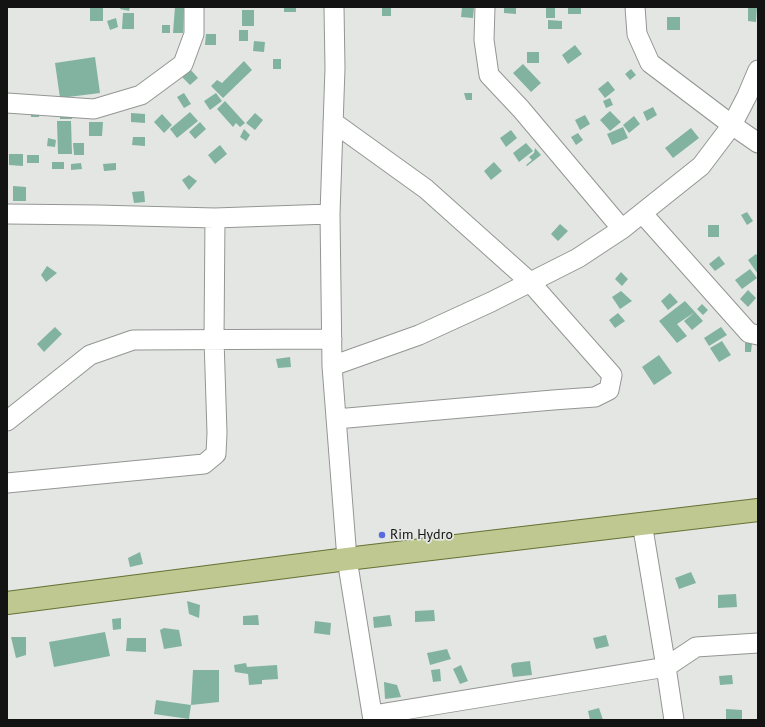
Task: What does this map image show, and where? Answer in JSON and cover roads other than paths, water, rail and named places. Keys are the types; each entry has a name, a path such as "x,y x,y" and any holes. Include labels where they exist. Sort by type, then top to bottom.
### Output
{"main road":[{"path":"7,603 347,559 758,510"}],"street":[{"path":"7,103 94,109 141,95 183,64 194,34 194,7"},
{"path":"334,7 333,122 330,214 332,366 347,559 373,718 666,667 696,647 758,643"},
{"path":"485,7 484,40 489,75 521,109 622,229"},
{"path":"635,7 637,34 650,63 758,143"},
{"path":"332,366 419,335 491,302 578,258 622,229 701,166 752,97 758,70"},
{"path":"333,122 426,189 530,282 612,375 609,390 595,397 336,419"},
{"path":"642,213 749,333 758,335"},
{"path":"7,214 215,218 330,214"},
{"path":"7,483 204,464 216,454 217,433 214,339 215,218"},
{"path":"7,421 90,355 133,340 332,339"},
{"path":"642,523 674,720"}],"place":[{"name":"Rim Hydro","path":"382,535"}]}
